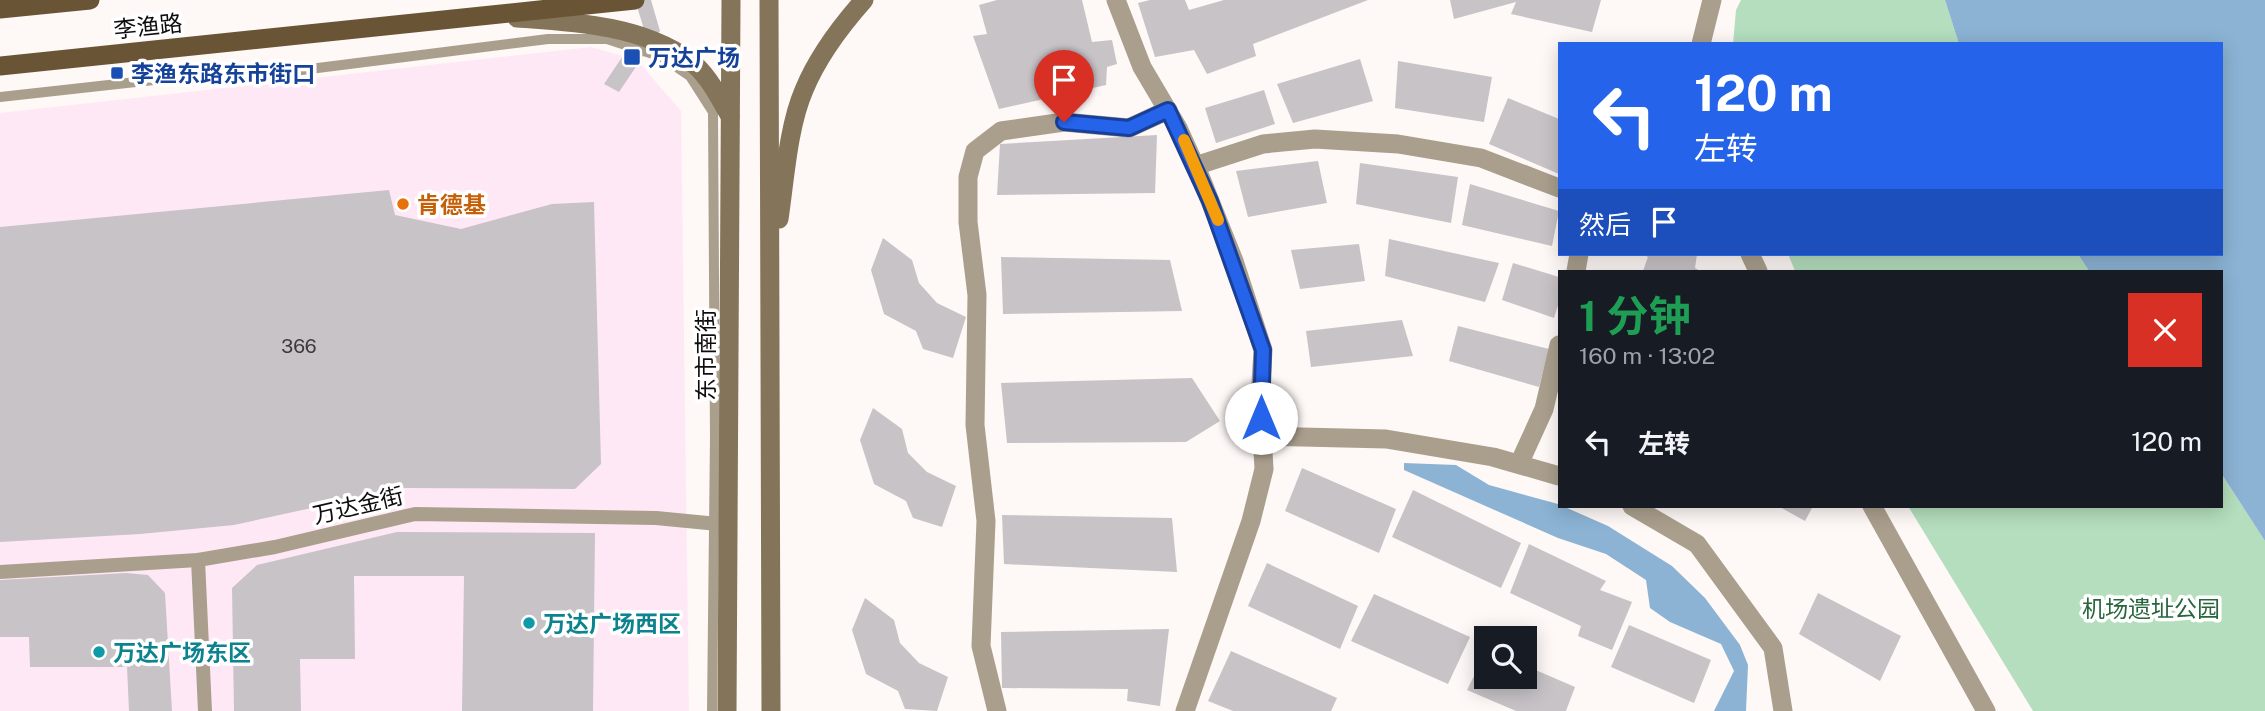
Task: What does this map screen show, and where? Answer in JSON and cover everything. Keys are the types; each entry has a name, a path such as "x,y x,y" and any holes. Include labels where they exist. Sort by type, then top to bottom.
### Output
{"main road":[{"name":"李渔路","path":"0,9 90,0"},
{"name":"李渔路","path":"0,66 635,0"},
{"name":"东市南街","path":"727,711 721,524 731,118 731,0"},
{"path":"769,0 771,711"},
{"path":"769,286 788,158 803,91 834,33 864,0"},
{"path":"484,16 579,22 643,38 688,59 709,80 731,118"}],"street":[{"path":"1116,0 1142,67 1168,110 1195,166 1234,261 1263,350 1264,469 1251,521 1185,711"},
{"path":"1702,42 1712,0"},
{"path":"997,711 981,646 986,521 975,425 977,295 968,222 968,177 975,151 1001,131 1064,122 1129,128 1168,110"},
{"path":"1195,166 1263,144 1329,139 1398,144 1481,158 1558,188"},
{"path":"1519,464 1544,409 1558,349"},
{"path":"1262,436 1386,439 1519,464 1558,476"},
{"path":"1635,508 1697,544 1773,648 1783,711"},
{"path":"1873,508 1986,711"},
{"name":"万达金街","path":"0,572 198,560 275,547 415,514 656,518 721,524"},
{"path":"198,560 205,711"}],"lane":[{"path":"0,97 208,75 286,72 548,39 607,39 662,57 690,76 713,111 721,524 712,711"}],"shaded area":[{"path":"591,47 637,60 681,111 689,711 0,711 0,113"}],"green space":[{"path":"1741,0 1945,0 1958,42 1733,42 1736,10"},
{"path":"1789,256 2079,256 2088,270 1795,270"},
{"name":"机场遗址公园","path":"2223,476 2265,541 2265,711 2033,711 1909,508 2223,508"}],"water":[{"path":"1945,0 2265,0 2265,541 2223,476 2223,270 2088,270 2079,256 2223,256 2223,42 1958,42"},
{"path":"1404,463 1456,465 1489,485 1558,504 1558,508 1567,508 1608,526 1672,566 1705,598 1740,645 1748,665 1746,711 1714,711 1734,671 1721,644 1670,622 1650,608 1646,580 1606,554 1558,538 1404,470"}],"building":[{"name":"万达广场","path":"635,0 651,0 660,31 619,92 604,84 643,26"},
{"path":"997,0 1082,0 1092,42 1112,40 1117,64 1107,67 1106,85 999,109 973,36 987,34 979,5"},
{"path":"1150,0 1185,0 1189,10 1224,0 1368,0 1253,44 1256,56 1207,74 1194,50 1155,57 1138,3"},
{"path":"1450,0 1601,0 1592,32 1511,14 1516,2 1454,19"},
{"path":"1360,59 1373,101 1293,123 1277,84"},
{"path":"1398,61 1492,77 1484,122 1395,108"},
{"path":"1264,90 1275,124 1216,143 1205,108"},
{"path":"1508,98 1558,119 1558,174 1489,144"},
{"path":"1157,135 1155,193 997,195 1000,144"},
{"path":"1318,161 1327,203 1248,217 1236,171"},
{"path":"1360,163 1458,177 1451,223 1356,204"},
{"path":"1470,184 1558,211 1552,246 1462,225"},
{"path":"389,190 395,215 461,229 552,204 594,202 601,464 575,489 403,488 234,525 140,534 0,542 0,227"},
{"path":"883,238 912,260 919,283 937,303 966,317 953,358 923,349 916,331 884,314 871,270"},
{"path":"1389,239 1499,263 1485,302 1385,276"},
{"path":"1359,244 1365,281 1300,289 1291,250"},
{"path":"1697,256 1695,268 1698,270 1643,270 1648,257"},
{"path":"1001,257 1170,260 1182,311 1003,314"},
{"path":"1513,263 1558,277 1558,305 1554,318 1502,300"},
{"path":"1402,320 1413,356 1311,367 1306,331"},
{"path":"1458,326 1549,349 1539,387 1449,361"},
{"path":"1192,378 1220,421 1186,442 1007,443 1001,383"},
{"path":"873,408 902,429 908,453 927,472 956,486 942,527 913,518 906,501 874,484 860,440"},
{"path":"1302,468 1396,509 1379,553 1285,511"},
{"path":"1413,490 1521,543 1501,588 1392,537"},
{"path":"1782,508 1812,508 1805,521"},
{"path":"1002,515 1172,518 1177,572 1004,564"},
{"name":"万达广场西区","path":"397,532 595,533 593,711 462,711 464,576 354,576 355,659 300,659 301,711 234,711 232,588 257,565"},
{"path":"1529,544 1606,581 1600,590 1632,602 1612,650 1578,636 1581,626 1510,593"},
{"path":"1267,563 1358,606 1340,649 1248,606"},
{"name":"万达广场东区","path":"126,573 148,575 165,593 172,711 129,711 127,667 30,667 29,637 0,637 0,580"},
{"path":"1818,593 1901,636 1880,681 1799,634"},
{"path":"1374,594 1470,637 1448,684 1351,641"},
{"path":"865,598 894,620 900,643 919,663 948,677 937,711 905,709 898,691 866,674 852,630"},
{"path":"1629,625 1711,660 1694,703 1611,667"},
{"path":"1169,629 1160,706 1127,701 1128,689 1002,688 1001,632"},
{"path":"1231,651 1337,698 1331,711 1233,711 1208,701"},
{"path":"1537,671 1575,687 1566,711 1516,711 1467,690 1474,676 1474,689 1537,689"}],"slow traffic":[{"path":"1184,140 1218,220"}],"place":[{"name":"万达广场","path":"632,57"},
{"name":"李渔东路东市街口","path":"117,73"},
{"name":"肯德基","path":"403,204"},
{"name":"万达广场西区","path":"529,623"},
{"name":"万达广场东区","path":"99,652"}],"route":[{"path":"1064,122 1129,128 1168,110 1202,181 1234,261 1263,350 1261,418"}]}
